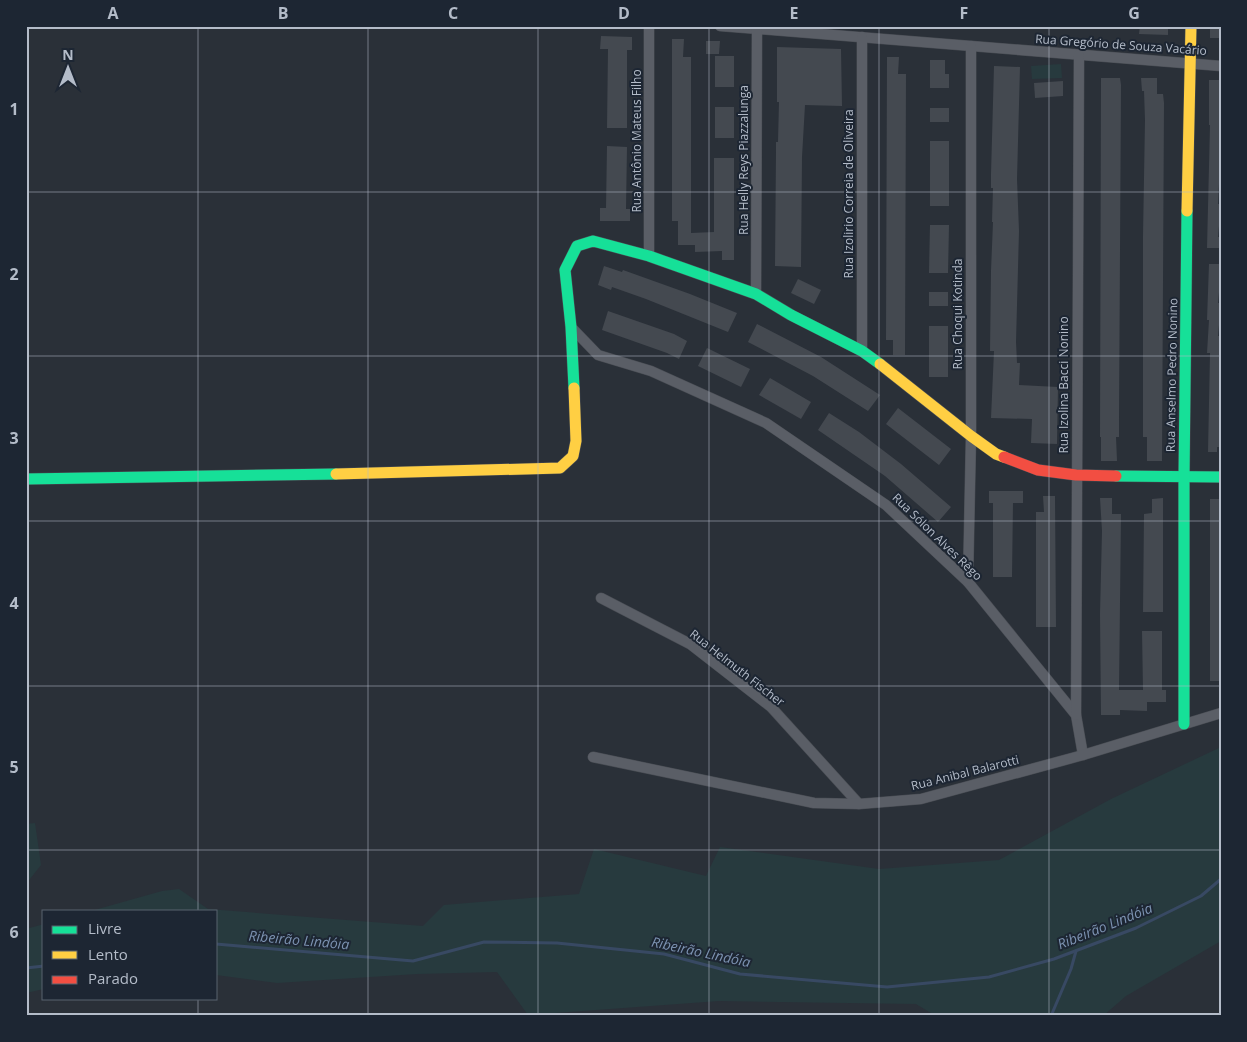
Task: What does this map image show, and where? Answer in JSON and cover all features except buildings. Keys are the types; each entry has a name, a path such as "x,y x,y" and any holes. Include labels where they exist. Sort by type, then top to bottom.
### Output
{"street":[{"name":"Rua Antônio Mateus Filho","path":"649,26 649,256"},
{"name":"Rua Gregório de Souza Vacário","path":"720,26 1221,66"},
{"name":"Rua Anselmo Pedro Nonino","path":"1184,724 1184,478 1191,26"},
{"name":"Rua Helly Reys Piazzalunga","path":"756,294 757,28"},
{"name":"Rua Izolirio Correia de Oliveira","path":"862,37 862,351"},
{"name":"Rua Choqui Kotinda","path":"968,582 971,436 971,46"},
{"name":"Rua Izolina Bacci Nonino","path":"1076,715 1079,55"},
{"path":"26,479 560,468 573,456 576,441 571,327 564,270 577,246 593,241 649,256 756,294 791,315 862,351 996,454 1038,470 1076,475 1184,478 1221,477"},
{"name":"Rua Sólon Alves Rêgo","path":"571,327 598,355 651,370 766,423 886,505 968,582 1076,715 1083,755"},
{"name":"Rua Helmuth Fischer","path":"601,598 690,644 771,707 860,804"},
{"name":"Rua Anibal Balarotti","path":"593,757 814,803 860,804 921,799 1083,755 1221,713"}],"green space":[{"path":"1061,64 1062,78 1032,79 1031,66"},
{"path":"1221,747 1221,941 1126,996 1103,1016 936,1016 916,1004 719,1001 528,1015 497,972 417,974 277,983 218,975 218,910 95,910 162,891 179,889 208,909 423,926 444,905 579,894 594,849 706,876 720,847 879,869 999,860 1111,799"},
{"path":"35,823 41,865 26,884 26,824"},
{"path":"42,925 42,989 26,993 26,929"}],"waterway":[{"name":"Ribeirão Lindóia","path":"218,944 413,961 484,942 557,943 664,954 740,974 887,987 989,977 1054,959 1136,928 1201,896 1221,879"},
{"path":"1051,1016 1071,969 1076,951"},
{"name":"Ribeirão Lindóia","path":"26,968 42,966"}],"traffic: fast":[{"path":"1184,724 1187,211"},
{"path":"574,388 571,327 565,270 577,246 593,241 649,256 756,294 791,315 862,351 880,364"},
{"path":"26,479 336,474"},
{"path":"1116,476 1221,477"}],"traffic: slow":[{"path":"1187,211 1191,26"},
{"path":"880,364 971,436 996,454 1004,457"},
{"path":"336,474 560,468 573,456 576,441 574,388"}],"traffic: jam":[{"path":"1004,457 1038,470 1076,475 1116,476"}]}
